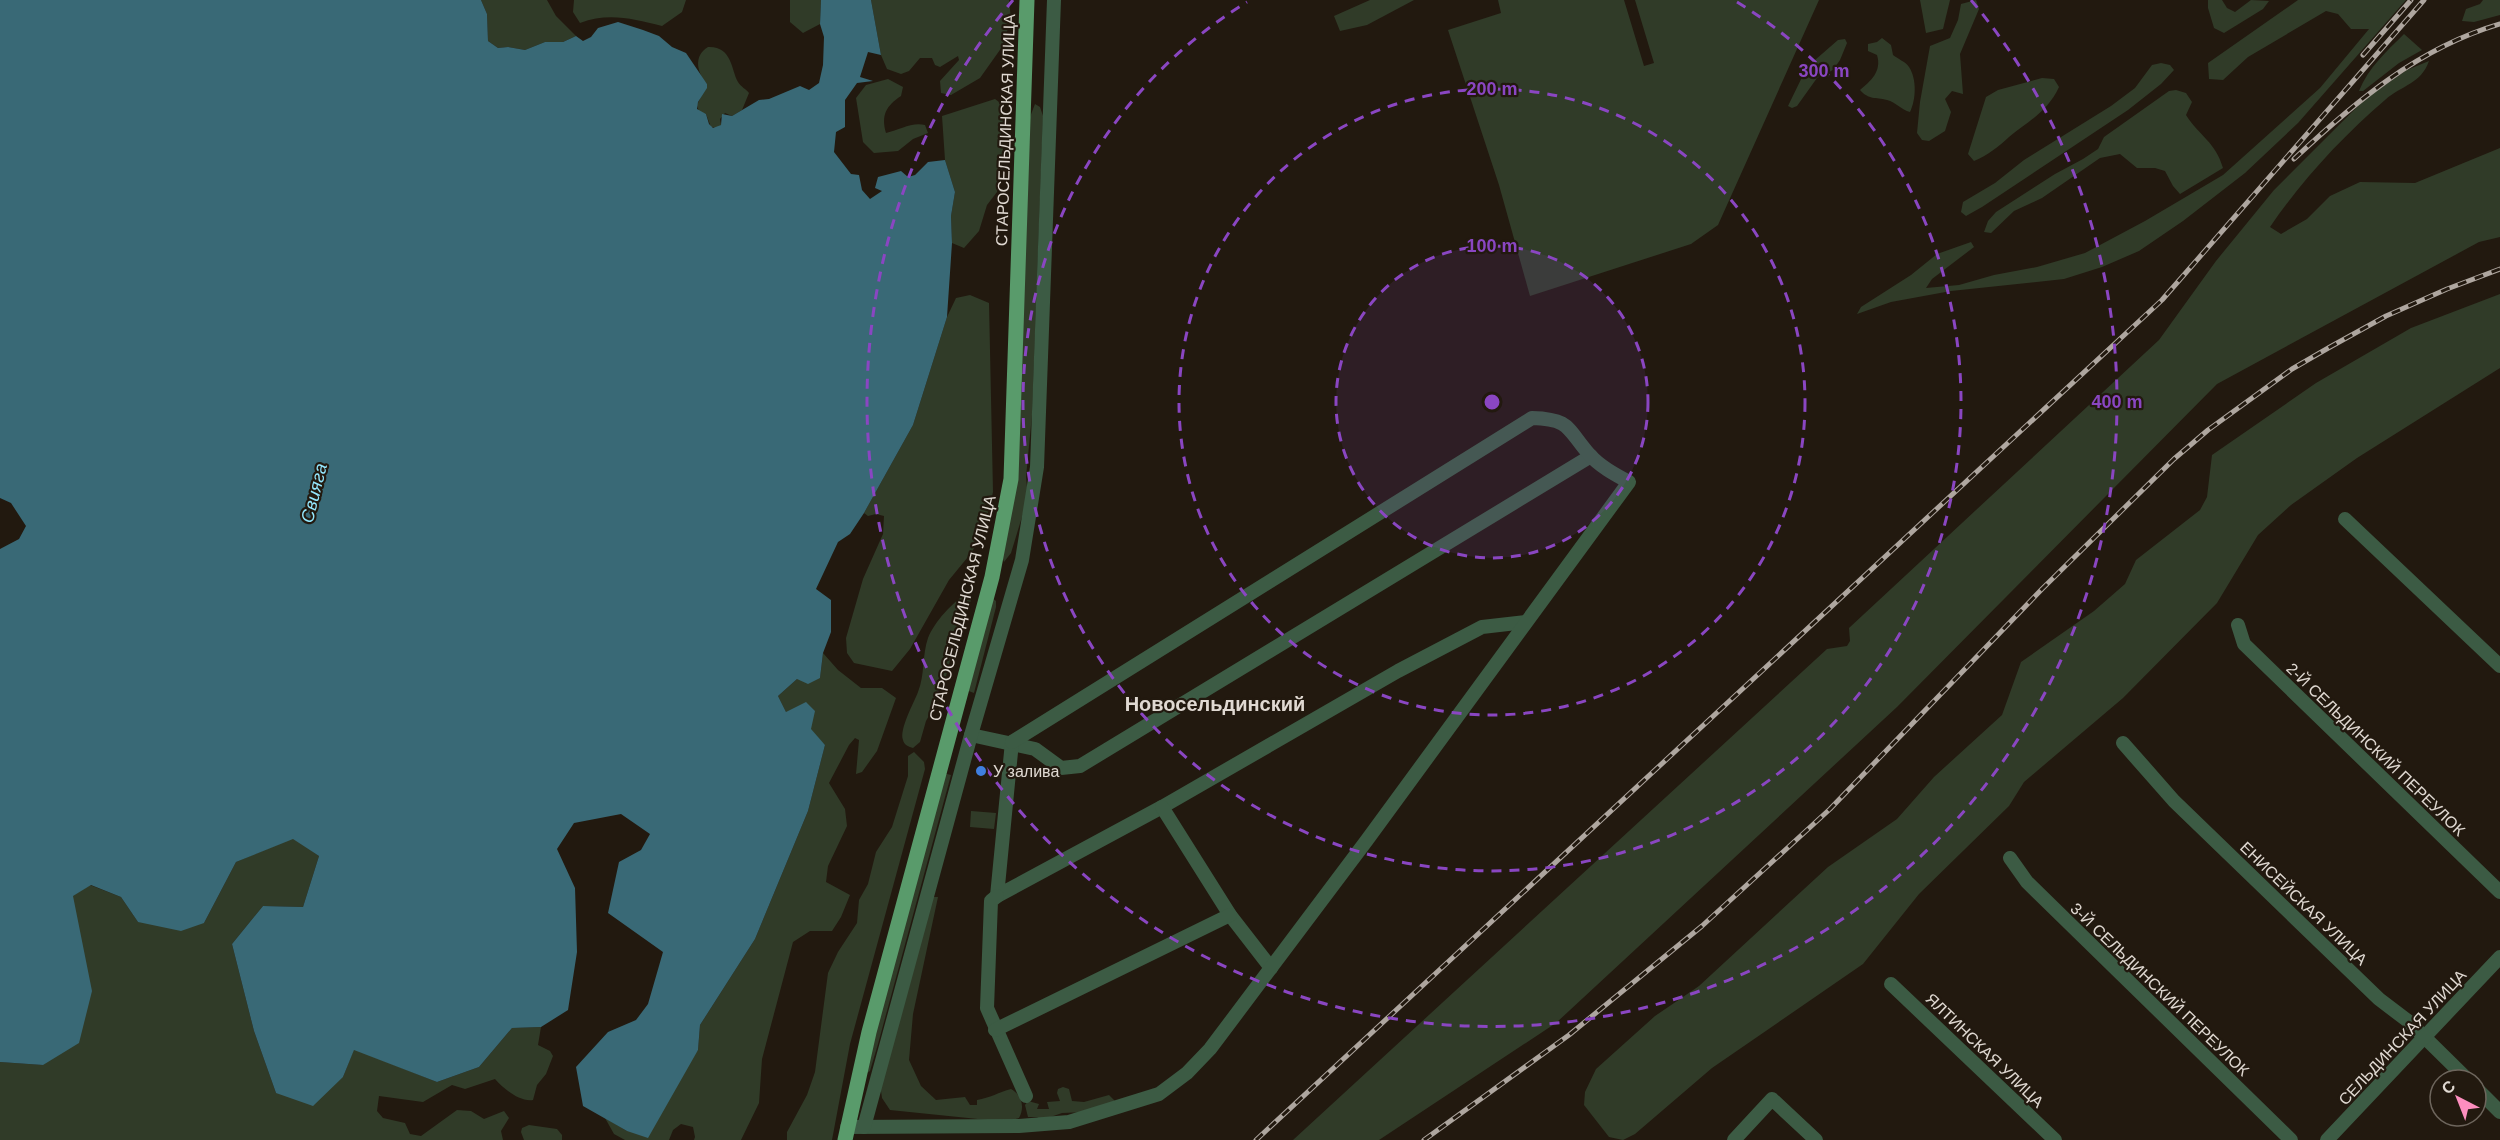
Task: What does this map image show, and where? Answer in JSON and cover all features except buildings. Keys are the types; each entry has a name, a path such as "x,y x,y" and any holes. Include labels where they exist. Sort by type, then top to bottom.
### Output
{"main road":[{"name":"СТАРОСЕЛЬДИНСКАЯ УЛИЦА","path":"846,1133 869,1032 992,577 1011,479 1027,0"}],"street":[{"path":"864,1126 971,735 1022,560 1037,467 1054,0"},
{"path":"846,1133 864,1126 1019,1126 1069,1122 1159,1094 1187,1073 1210,1049 1271,968 1629,482 1591,456 1569,427 1551,419 1532,418 1012,742"},
{"path":"971,735 1012,742 1035,749 1061,768 1080,766 1591,456"},
{"path":"2345,519 2500,666"},
{"path":"992,577 1015,583"},
{"path":"1026,1096 987,1008 991,901 1162,807 1388,677 1482,627 1526,622"},
{"name":"2-Й СЕЛЬДИНСКИЙ ПЕРЕУЛОК","path":"2238,625 2244,644 2500,892"},
{"path":"997,896 1012,742"},
{"name":"ЕНИСЕЙСКАЯ УЛИЦА","path":"2123,743 2183,809 2379,999 2425,1037 2456,1068"},
{"path":"1162,807 1230,915 1271,968"},
{"name":"3-Й СЕЛЬДИНСКИЙ ПЕРЕУЛОК","path":"2010,858 2026,882 2291,1140"},
{"path":"995,1030 1230,915"},
{"name":"СЕЛЬДИНСКАЯ УЛИЦА","path":"2327,1140 2500,957"},
{"name":"ЯЛТИНСКАЯ УЛИЦА","path":"1891,984 2055,1140"},
{"path":"1734,1140 1772,1099 1816,1140"},
{"path":"2488,1100 2500,1112"}],"green space":[{"path":"481,0 547,0 556,16 576,36 563,42 545,42 525,50 498,48 488,41 487,14"},
{"path":"574,0 686,0 682,12 662,26 611,17 580,23 573,12"},
{"path":"790,0 821,0 820,24 803,33 790,22"},
{"path":"871,0 1009,0 1011,19 1002,47 980,78 951,95 941,93 940,81 959,60 958,56 940,67 935,65 932,58 920,58 909,71 901,74 887,69 881,55"},
{"path":"1370,0 1414,0 1367,25 1340,31 1334,16"},
{"path":"1498,0 1624,0 1644,66 1654,63 1635,0 1819,0 1718,225 1691,244 1530,296 1499,185 1448,30 1501,13"},
{"path":"1920,0 1950,0 1943,29 1926,33"},
{"path":"1976,0 1979,9 1960,54 1963,94 1952,91 1945,99 1951,112 1945,131 1929,141 1922,140 1917,133 1930,46 1950,38 1958,20 1961,4"},
{"path":"2208,0 2222,0 2227,8 2235,12 2251,0 2269,1 2263,9 2224,33 2214,28"},
{"path":"2298,0 2406,0 2298,123 2245,173 2183,221 2139,251 2102,267 2064,279 1951,291 1891,302 1857,314 1861,307 1911,275 1937,254 1971,242 1974,247 1932,279 1926,288 1959,285 1994,275 2037,267 2085,253 2223,175 2320,88 2369,29 2351,29 2338,14 2326,11 2248,57 2223,80 2209,79 2208,63"},
{"path":"2483,0 2500,0 2500,15 2474,22 2462,21 2466,9 2480,4"},
{"path":"2404,34 2422,50 2399,63 2363,91 2359,91 2373,67"},
{"path":"1882,38 1891,45 1893,55 1906,64 1912,72 1915,90 1910,112 1890,101 1869,97 1860,90 1872,79 1878,66 1877,55 1868,51 1868,44"},
{"path":"1845,39 1847,43 1833,70 1817,78 1797,106 1792,108 1788,106 1807,67 1838,40"},
{"path":"708,47 722,50 726,54 738,82 749,93 742,110 732,116 725,113 720,119 721,125 717,128 711,127 706,114 699,112 697,105 707,84 699,70 698,60"},
{"path":"2429,61 2421,75 2391,95 2338,144 2295,193 2270,227 2281,234 2307,219 2330,196 2360,182 2415,183 2500,148 2500,237 2479,242 2217,384 1897,707 1556,1023 1379,1140 1293,1140 1827,649 1847,646 1850,641 1849,628 2159,340 2216,261 2274,190 2367,97 2407,70"},
{"path":"2161,63 2170,65 2174,70 2161,84 2128,110 1982,207 1966,216 1961,212 1963,202 1995,183 2024,160 2111,106 2135,88 2152,65"},
{"path":"2042,78 2054,79 2059,87 2049,103 1997,147 1974,161 1968,154 1986,97 1998,90"},
{"path":"888,79 903,87 901,96 888,107 886,112 884,121 886,133 920,124 925,125 928,133 913,139 898,151 874,153 863,142 856,98 866,85"},
{"path":"2176,90 2186,93 2192,102 2186,115 2216,151 2223,168 2180,194 2165,171 2155,168 2137,168 2120,154 2100,158 2042,198 2014,211 1991,233 1984,232 1988,221 1996,212 2098,149 2104,137 2169,91"},
{"path":"995,99 1003,105 1003,167 997,192 987,205 979,231 964,248 952,243 951,216 955,192 945,160 942,116"},
{"path":"1035,104 1040,107 1043,116 1032,415 1026,477 1028,497 1011,553 1004,562 1002,556 1016,484 1030,117"},
{"path":"2500,294 2500,368 2357,458 2291,505 2258,535 2217,603 2123,698 2024,782 2009,806 1919,894 1863,964 1712,1068 1635,1134 1623,1140 1609,1137 1584,1105 1585,1092 1596,1069 1655,1016 1699,986 1828,867 1897,819 1934,777 2002,715 2021,662 2094,611 2125,584 2136,560 2200,510 2207,497 2212,455 2316,383 2411,328"},
{"path":"970,295 989,303 993,492 985,525 972,552 949,580 910,649 892,671 854,663 847,653 846,638 863,579 883,534 884,516 876,514 868,516 864,513 913,425 947,317 956,298"},
{"path":"967,593 971,594 972,598 958,629 942,692 926,721 920,742 913,748 910,747 904,742 902,735 920,685 928,638 944,613"},
{"path":"992,598 996,601 996,607 974,693 966,690"},
{"path":"823,653 838,670 861,688 882,688 896,698 877,751 862,772 856,774 859,740 855,738 829,783 845,809 847,826 828,866 826,882 850,895 832,931 810,931 793,942 762,1059 759,1103 741,1140 694,1140 693,1127 681,1124 673,1130 669,1140 625,1140 614,1134 605,1118 627,1131 698,1050 700,1025 755,939 808,811 825,745 786,712 778,696 797,679 820,678"},
{"path":"914,752 924,762 925,769 850,1044 832,1140 787,1140 787,1132 807,1095 815,1072 828,973 838,952 857,923 859,900 868,884 876,852 892,827 908,776 908,756"},
{"path":"943,773 951,775 878,1044 870,1071 867,1073 871,1033"},
{"path":"971,811 996,813 994,829 970,827"},
{"path":"293,838 319,856 303,907 263,906 232,944 254,1031 276,1093 343,1077 354,1049 437,1082 479,1067 512,1028 541,1027 538,1045 550,1051 553,1056 546,1074 537,1085 533,1100 517,1097 495,1079 465,1089 452,1085 423,1102 379,1096 377,1111 383,1118 405,1123 410,1134 421,1136 457,1110 471,1111 484,1119 504,1111 509,1118 501,1131 503,1140 0,1140 0,1062 43,1065 77,923 72,896 90,885 121,897 138,922 204,923 236,862"},
{"path":"932,897 938,897 913,1014 909,1060 921,1086 936,1100 965,1097 970,1105 977,1105 977,1100 1011,1089 1018,1095 1021,1102 1022,1110 1019,1118 1007,1122 890,1110 882,1098 880,1084"},
{"path":"1063,1087 1069,1089 1072,1101 1084,1102 1109,1095 1115,1101 1114,1106 1086,1112 1062,1113 1042,1120 1037,1117 1028,1117 1025,1105 1028,1101 1039,1104 1037,1109 1049,1109 1047,1102 1060,1101 1057,1093 1058,1089"},
{"path":"529,1125 557,1129 562,1135 562,1140 524,1140 522,1128"}],"water":[{"name":"Свияга","path":"0,0 481,0 487,14 488,41 498,48 525,50 545,42 563,42 576,36 583,41 591,37 598,28 618,22 659,36 672,47 686,53 707,84 697,109 706,114 713,128 721,125 722,114 732,116 759,100 769,99 800,86 809,90 819,83 823,65 824,37 820,24 821,0 871,0 881,55 868,52 860,77 873,81 857,83 845,100 845,127 836,132 834,152 851,174 859,175 862,190 870,199 882,191 875,188 878,177 901,171 908,177 915,175 928,162 945,160 955,192 951,216 952,243 947,317 913,425 864,513 850,534 838,542 816,589 831,600 831,632 823,653 820,678 808,684 797,679 778,696 786,712 806,702 815,711 811,729 825,745 808,811 755,939 700,1025 698,1050 648,1138 627,1131 583,1106 576,1067 608,1032 636,1020 648,1004 663,952 608,913 619,862 641,850 650,834 621,814 574,823 557,849 575,888 577,952 568,1010 541,1027 512,1028 479,1067 437,1082 354,1050 343,1077 313,1106 276,1093 254,1031 232,944 263,906 303,907 319,856 293,839 236,862 204,923 181,931 138,922 121,897 91,885 73,896 92,991 79,1043 43,1065 0,1062 0,549 19,539 26,526 11,503 0,498"}],"railway":[{"path":"2363,55 2411,0"},
{"path":"1256,1140 2162,300 2424,0"},
{"path":"2294,159 2340,117 2389,79 2442,47 2500,24"},
{"path":"1424,1140 1569,1035 1702,926 1830,809 2042,589 2174,459 2208,430 2292,369 2386,316 2500,269"}],"place":[{"name":"У залива","path":"981,771"}],"district":[{"name":"Новосельдинский","path":"1215,704"}]}
